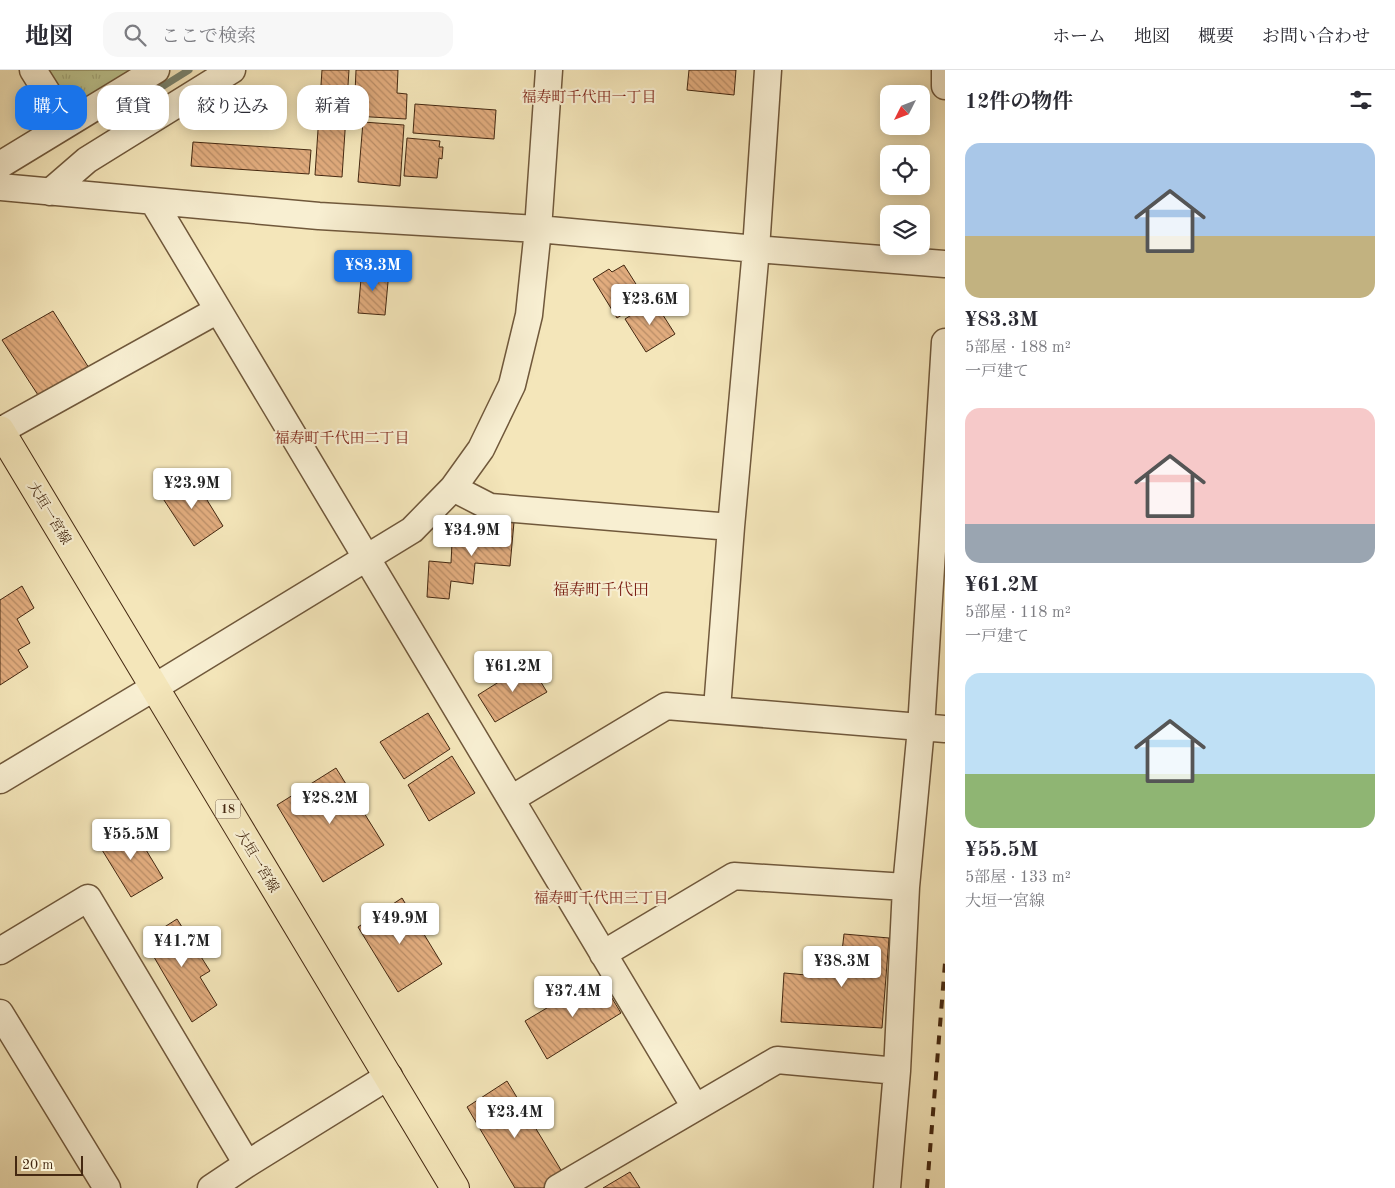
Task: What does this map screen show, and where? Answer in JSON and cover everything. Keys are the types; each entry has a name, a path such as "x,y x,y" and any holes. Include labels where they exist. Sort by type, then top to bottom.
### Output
{"main road":[{"name":"大垣一宮線","path":"0,430 456,1188"}],"street":[{"path":"33,70 42,85"},
{"path":"87,112 156,70"},
{"path":"50,192 87,160 232,70"},
{"path":"0,780 412,530 453,488 481,449 512,385 529,314 538,229 549,70"},
{"path":"717,709 756,249 768,70"},
{"path":"945,70 945,86"},
{"path":"0,165 57,130"},
{"path":"0,188 319,216 538,229 945,264"},
{"path":"153,201 695,1107"},
{"path":"0,430 218,310"},
{"path":"887,1188 897,1071 906,887 933,728 945,342"},
{"path":"453,488 490,507 731,527"},
{"path":"511,799 666,706 933,728"},
{"path":"603,954 734,876 906,887"},
{"path":"0,951 88,898 246,1164"},
{"path":"0,1012 107,1188"},
{"path":"558,1188 777,1060 897,1071"},
{"path":"211,1188 246,1164 389,1076"}],"green space":[{"path":"43,70 137,70 112,85 97,85 97,94 87,100 87,85 52,85"}],"building":[{"path":"322,70 349,70 348,85 321,85"},
{"path":"356,70 398,70 397,93 407,94 406,119 369,117 369,85 355,85"},
{"path":"689,70 736,70 734,95 687,90"},
{"path":"415,104 496,110 494,139 413,133"},
{"path":"369,122 404,125 400,186 358,182 362,130 369,130"},
{"path":"318,130 345,130 342,177 315,175"},
{"path":"407,138 440,141 439,147 443,147 442,159 439,158 437,178 404,176"},
{"path":"193,142 311,150 309,174 191,166"},
{"path":"624,265 646,300 617,318 593,279 609,269 612,272"},
{"path":"362,268 389,271 385,315 358,313"},
{"path":"654,301 675,334 646,352 625,319"},
{"path":"53,311 89,368 38,395 2,340"},
{"path":"191,474 223,526 194,546 160,494"},
{"path":"477,520 514,522 510,566 475,563 473,584 451,581 449,599 427,597 429,561 451,563 452,543 476,544"},
{"path":"22,586 34,608 17,619 30,643 18,650 28,667 0,685 0,600"},
{"path":"529,663 547,692 495,722 478,695"},
{"path":"428,713 450,749 404,779 380,742"},
{"path":"452,756 475,793 429,821 408,785"},
{"path":"336,768 384,845 323,882 277,805"},
{"path":"131,825 163,878 131,897 99,845"},
{"path":"402,898 442,964 398,992 358,927"},
{"path":"177,919 210,971 200,977 217,1005 192,1022 144,940"},
{"path":"844,934 889,938 882,1028 781,1022 784,973 839,978"},
{"path":"599,977 621,1013 547,1059 525,1021"},
{"path":"507,1081 564,1175 543,1188 515,1188 467,1107"},
{"path":"630,1172 640,1188 603,1188"}],"waterway":[{"path":"165,85 189,70"}],"railway":[{"path":"927,1188 945,963"}],"district":[{"name":"福寿町千代田一丁目","path":"589,97"},
{"name":"福寿町千代田二丁目","path":"342,438"},
{"name":"福寿町千代田","path":"601,589"},
{"name":"福寿町千代田三丁目","path":"601,898"}]}
